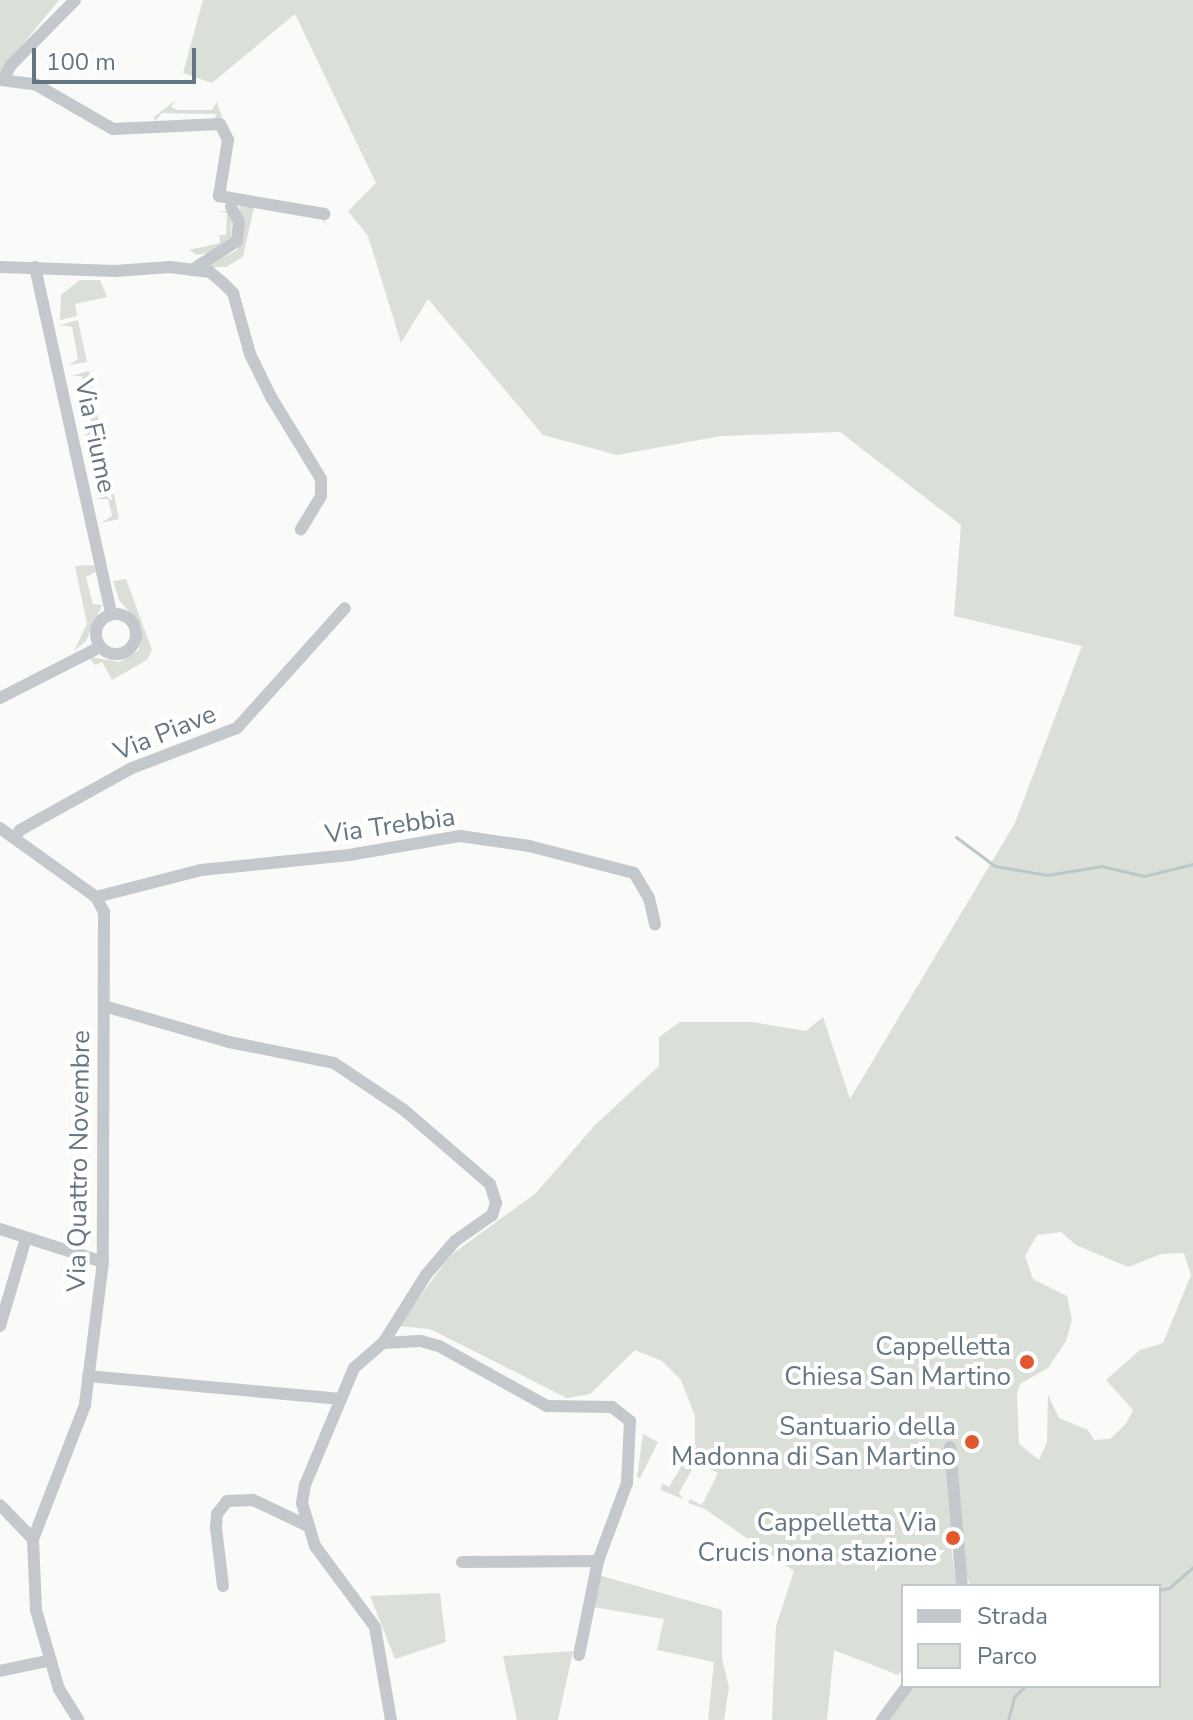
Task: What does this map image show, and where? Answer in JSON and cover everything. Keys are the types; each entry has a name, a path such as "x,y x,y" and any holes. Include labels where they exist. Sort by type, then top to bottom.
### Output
{"street":[{"path":"75,0 11,65 1,80 35,84 113,129 220,124 228,140 219,196 324,214"},
{"path":"192,270 237,241 239,222 231,207"},
{"path":"0,267 210,272 233,293 250,354 321,479 321,496 301,529"},
{"name":"Via Fiume","path":"35,267 111,614"},
{"name":"Via Piave","path":"14,838 20,830 132,768 237,728 345,608"},
{"path":"0,698 100,647 122,653 134,642 131,620 111,614 98,623 100,647"},
{"path":"0,828 96,897"},
{"name":"Via Trebbia","path":"96,897 201,870 349,855 460,836 529,846 634,873 649,898 655,924"},
{"name":"Via Quattro Novembre","path":"78,1720 59,1689 36,1610 33,1539 85,1405 103,1262 104,912 96,897"},
{"path":"104,1006 229,1042 334,1063 404,1110 490,1184 496,1203 492,1215 455,1241 426,1275 383,1343 354,1368 305,1485 306,1525 315,1546 375,1627 391,1720"},
{"path":"0,1229 103,1262"},
{"path":"0,1326 26,1238"},
{"path":"383,1343 421,1341 439,1346 547,1406 619,1409 633,1429 627,1483 598,1561 579,1655"},
{"path":"88,1376 341,1399"},
{"path":"950,1447 962,1584"},
{"path":"223,1586 216,1528 227,1501 253,1500 306,1525"},
{"path":"0,1505 33,1539"},
{"path":"462,1562 598,1561"},
{"path":"0,1671 51,1660"},
{"path":"882,1720 906,1688"}],"green space":[{"path":"0,0 59,0 0,72"},
{"path":"203,0 1193,0 1193,1720 887,1720 910,1688 1161,1688 1161,1584 969,1584 961,1555 951,1545 956,1584 901,1584 901,1671 898,1675 834,1650 827,1720 772,1720 776,1626 794,1571 705,1509 688,1503 690,1499 702,1505 718,1473 696,1462 679,1493 683,1499 661,1490 662,1483 669,1487 695,1444 695,1416 681,1380 662,1361 635,1350 590,1394 567,1398 430,1329 397,1326 451,1255 536,1193 595,1125 659,1066 659,1037 680,1022 752,1022 806,1031 823,1017 850,1099 1015,823 1082,646 954,616 961,525 840,432 721,436 617,455 543,435 428,299 401,343 368,236 348,211 376,183 295,14 212,83 183,73","holes":["1061,1232 1076,1245 1128,1267 1161,1254 1184,1253 1191,1275 1163,1343 1140,1350 1106,1380 1133,1410 1126,1424 1110,1439 1094,1440 1088,1430 1059,1418 1048,1395 1047,1442 1039,1460 1019,1444 1017,1394 1020,1384 1048,1368 1066,1341 1072,1320 1067,1296 1033,1279 1025,1256 1037,1235"]},
{"path":"176,100 171,107 178,110 212,110 217,102 222,117 214,122 216,114 162,113 155,121 154,117"},
{"path":"239,206 254,206 323,217 327,226 322,219 254,207 243,257 226,267 205,267 237,250 244,230"},
{"path":"218,211 226,211 232,216 231,239 217,251 197,255 189,250 220,243 219,235 226,235 227,213"},
{"path":"80,280 100,280 107,297 75,304 77,316 60,320 61,295"},
{"path":"78,320 87,362 69,365 78,359 72,327 60,325"},
{"path":"89,371 101,432 83,436 93,430 82,376 71,376"},
{"path":"104,443 112,485 94,489 105,483 99,452 86,453"},
{"path":"114,494 119,519 101,523 112,516 108,499 96,499"},
{"path":"94,565 96,572 86,577 93,604 102,605 86,641 74,651 87,624 75,566"},
{"path":"126,579 152,650 147,660 112,680 102,662 95,665 89,657 120,662 139,650 142,626 119,600 113,581"},
{"path":"643,1434 658,1442 640,1478 637,1477"},
{"path":"598,1575 722,1610 722,1659 729,1687 724,1720 708,1720 714,1662 657,1650 664,1619 593,1607"},
{"path":"440,1593 446,1642 395,1659 370,1596"},
{"path":"573,1651 558,1720 517,1720 503,1656"}],"waterway":[{"path":"956,837 995,866 1047,875 1102,866 1144,876 1193,864"},
{"path":"1161,1590 1169,1588 1193,1567"},
{"path":"1008,1720 1014,1697 1023,1688"}],"place":[{"name":"Cappelletta Chiesa San Martino","path":"1027,1362"},
{"name":"Santuario della Madonna di San Martino","path":"972,1442"},
{"name":"Cappelletta Via Crucis nona stazione","path":"953,1538"}]}
